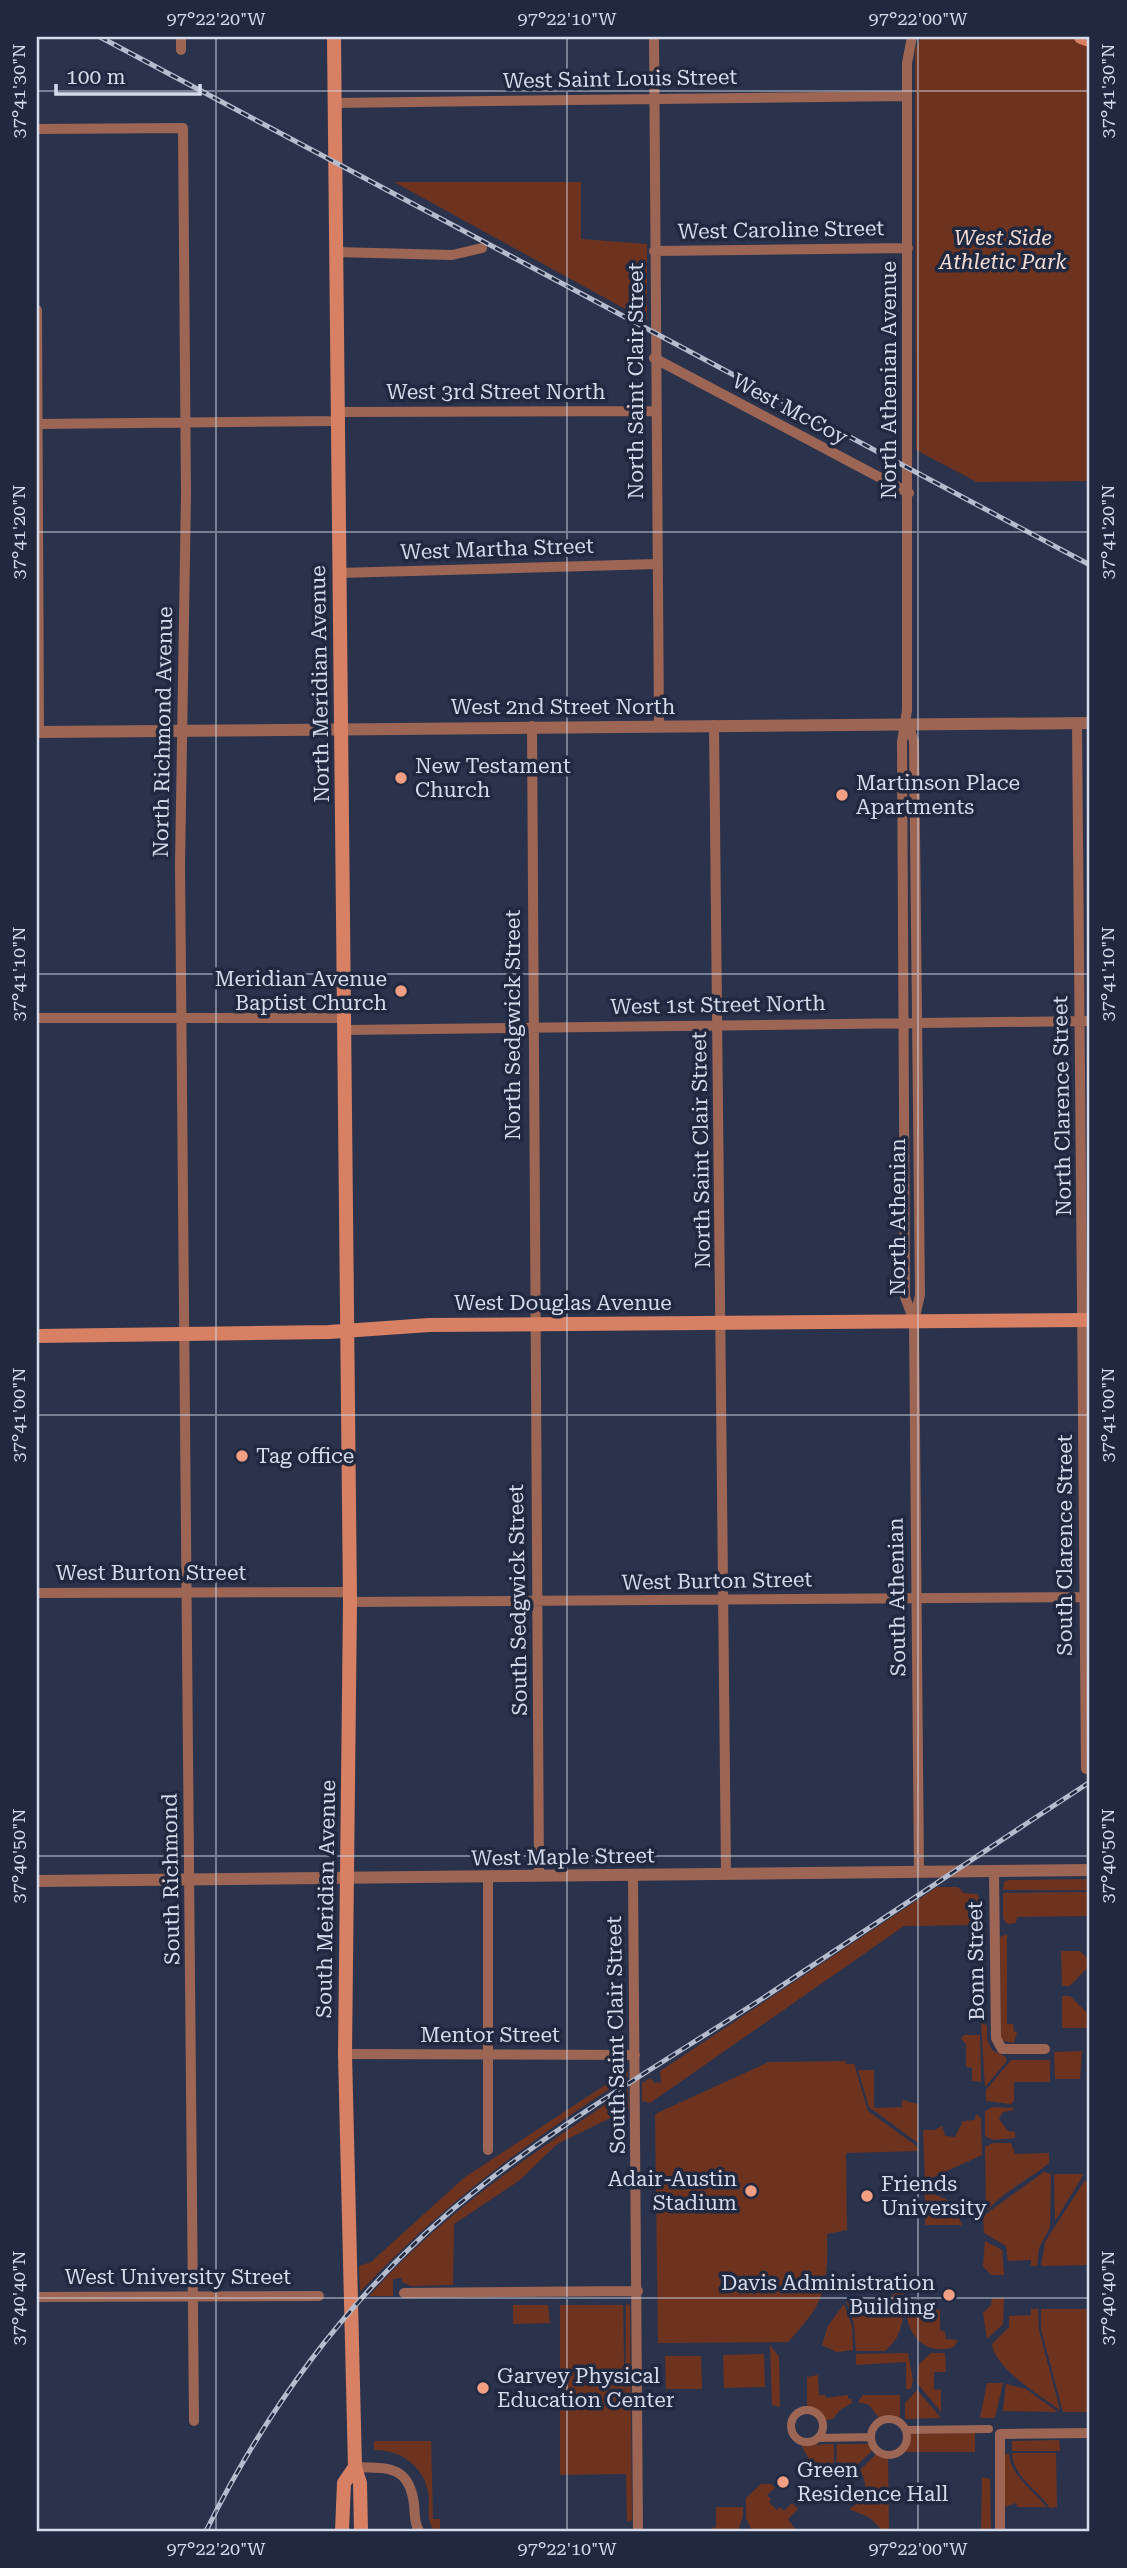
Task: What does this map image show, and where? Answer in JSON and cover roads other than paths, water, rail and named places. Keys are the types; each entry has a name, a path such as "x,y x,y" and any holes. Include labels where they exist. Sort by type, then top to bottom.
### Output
{"main road":[{"name":"North Meridian Avenue","path":"334,37 346,1331"},
{"path":"1081,37 1090,40"},
{"name":"West Douglas Avenue","path":"37,1336 346,1331 429,1325 1087,1320"},
{"name":"South Meridian Avenue","path":"346,1331 350,1597 345,2054 355,2467 360,2483 361,2531"},
{"name":"South Meridian Avenue","path":"342,2531 344,2483 355,2467"}],"street":[{"path":"181,37 181,50"},
{"name":"North Saint Clair Street","path":"654,37 654,411 659,725"},
{"name":"North Athenian Avenue","path":"907,724 909,493 906,96 908,47 912,37"},
{"name":"West Saint Louis Street","path":"334,103 906,96"},
{"name":"North Richmond Avenue","path":"37,130 183,128 183,1335"},
{"path":"335,252 452,255 482,248"},
{"name":"West Caroline Street","path":"654,251 908,248"},
{"path":"37,310 38,732"},
{"name":"West McCoy","path":"654,358 909,493"},
{"name":"West 3rd Street North","path":"37,424 185,423 337,416 654,411"},
{"name":"West Martha Street","path":"339,573 656,564"},
{"name":"West 2nd Street North","path":"38,732 1084,723"},
{"name":"North Clarence Street","path":"1084,723 1087,1320"},
{"name":"North Athenian","path":"907,724 914,741 920,1295 914,1321"},
{"name":"North Athenian","path":"907,724 902,742 905,1297 914,1321"},
{"name":"North Saint Clair Street","path":"714,725 722,1323"},
{"name":"North Sedgwick Street","path":"533,726 534,1324"},
{"name":"West 1st Street North","path":"37,1018 182,1017 345,1024 532,1027 1085,1021"},
{"name":"South Clarence Street","path":"1086,1769 1087,1320"},
{"name":"South Athenian","path":"914,1321 919,1872"},
{"path":"722,1323 726,1874"},
{"name":"South Sedgwick Street","path":"534,1324 539,1876"},
{"name":"South Richmond","path":"183,1335 194,2421"},
{"name":"West Burton Street","path":"37,1592 187,1592 537,1602 1087,1597"},
{"name":"West Maple Street","path":"37,1881 348,1880 1090,1870"},
{"name":"Bonn Street","path":"994,1871 996,2038 1002,2049 1045,2049"},
{"name":"South Saint Clair Street","path":"633,1875 638,2531"},
{"path":"488,1878 488,2150"},
{"name":"Mentor Street","path":"345,2054 635,2055"},
{"path":"404,2293 638,2291"},
{"name":"West University Street","path":"37,2297 319,2296"},
{"path":"818,2438 823,2425 819,2416 804,2410 795,2416 790,2426 794,2436 808,2442 818,2438 871,2438"},
{"path":"906,2430 905,2445 893,2454 877,2450 871,2438 874,2426 886,2419 896,2420 906,2430 1090,2433"},
{"path":"995,2431 1000,2531"},
{"path":"355,2467 386,2468 403,2474 411,2486 415,2525 419,2531"}],"railway":[{"path":"100,37 1090,565"},
{"path":"206,2531 261,2433 326,2341 361,2299 441,2220 517,2159 585,2112 1090,1782"}],"place":[{"name":"New Testament Church","path":"401,778"},
{"name":"Martinson Place Apartments","path":"842,795"},
{"name":"Meridian Avenue Baptist Church","path":"401,991"},
{"name":"Tag office","path":"242,1456"},
{"name":"Adair-Austin Stadium","path":"751,2191"},
{"name":"Friends University","path":"867,2196"},
{"name":"Davis Administration Building","path":"949,2295"},
{"name":"Garvey Physical Education Center","path":"483,2388"},
{"name":"Green Residence Hall","path":"783,2482"}],"park label":[{"name":"West Side Athletic Park","path":"1003,250"}]}
